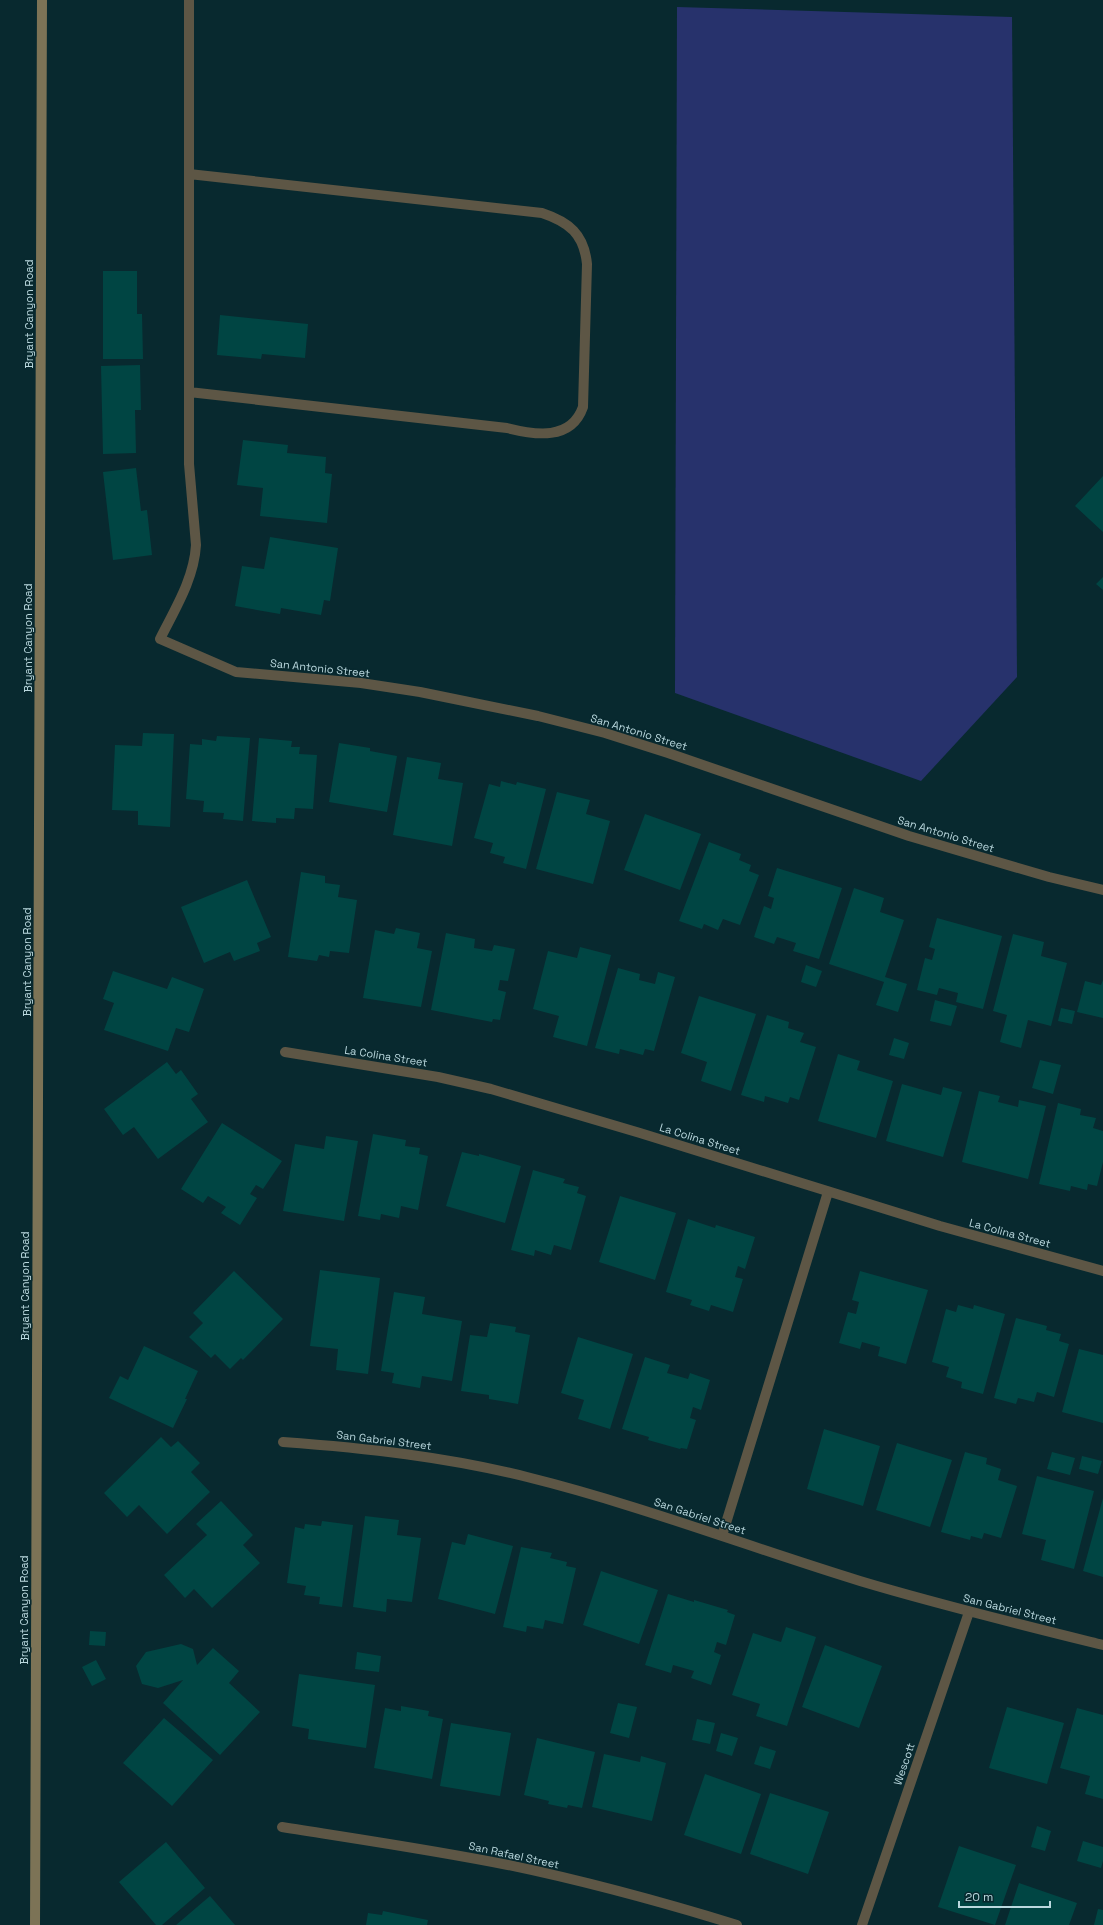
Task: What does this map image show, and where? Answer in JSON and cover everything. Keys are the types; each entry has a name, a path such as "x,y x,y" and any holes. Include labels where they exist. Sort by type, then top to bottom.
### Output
{"street":[{"name":"Bryant Canyon Road","path":"35,1925 42,0"},
{"path":"189,0 189,174 189,392 507,428 537,434 558,431 573,424 580,416 583,407 587,264 586,252 577,234 568,225 556,217 542,213 189,174"},
{"name":"San Antonio Street","path":"189,392 189,464 196,533 196,558 190,577 160,639 236,672 361,683 420,692 490,705 597,731 668,753 909,836 1049,877 1103,890"},
{"name":"La Colina Street","path":"285,1052 438,1077 491,1089 640,1133 940,1226 1103,1271"},
{"path":"722,1536 828,1192"},
{"name":"San Gabriel Street","path":"283,1442 387,1451 485,1467 577,1490 861,1581 969,1612 1103,1645"},
{"name":"Wescott","path":"862,1925 969,1612"},
{"name":"San Rafael Street","path":"282,1827 442,1852 509,1865 579,1881 679,1907 737,1925"}],"shaded area":[{"path":"677,7 1012,17 1017,677 921,781 675,693"}],"building":[{"path":"103,271 137,271 137,314 142,314 143,359 103,359"},
{"path":"220,315 308,324 305,358 262,354 261,359 217,355"},
{"path":"140,365 141,410 135,410 136,453 103,454 101,366"},
{"path":"243,440 288,445 287,453 326,457 325,473 332,474 327,523 260,516 263,488 237,485"},
{"path":"136,468 141,511 147,510 152,555 113,560 103,472"},
{"path":"1103,476 1103,532 1075,506"},
{"path":"270,537 338,548 330,601 324,600 321,615 281,608 280,614 235,606 242,566 264,569"},
{"path":"1103,577 1103,590 1096,584"},
{"path":"143,733 174,734 170,827 138,825 138,811 112,810 115,745 142,746"},
{"path":"217,736 250,738 243,821 223,819 224,813 203,812 204,801 186,799 190,744 202,745 202,739 216,741"},
{"path":"259,738 292,741 291,747 300,747 299,754 317,755 313,809 295,808 294,819 276,818 276,823 252,821"},
{"path":"339,743 370,748 370,751 397,756 387,812 329,802"},
{"path":"407,757 441,763 438,779 463,783 452,846 393,835"},
{"path":"501,781 516,785 517,782 546,789 526,869 503,863 505,857 490,853 493,843 474,838 489,784 500,787"},
{"path":"557,792 590,800 586,814 610,821 593,884 536,869"},
{"path":"645,814 701,834 680,890 624,870"},
{"path":"709,842 741,854 739,860 751,865 749,871 759,875 740,925 723,919 718,930 704,924 702,929 679,921"},
{"path":"777,868 842,888 819,959 793,951 796,943 777,937 774,944 754,937 764,906 771,909 774,898 768,896"},
{"path":"301,872 325,876 325,883 340,885 338,897 357,900 349,953 330,951 329,957 319,955 317,961 288,957"},
{"path":"247,880 271,937 257,943 260,951 234,961 230,952 204,963 181,907"},
{"path":"854,888 884,898 880,912 904,920 885,977 907,984 898,1012 876,1005 884,982 829,964"},
{"path":"937,918 1002,936 983,1009 956,1002 958,993 939,988 937,995 917,990 925,958 932,960 935,949 929,947"},
{"path":"396,928 420,933 417,948 432,951 421,1007 363,998 375,930 394,934"},
{"path":"446,933 475,939 474,948 492,951 494,945 515,949 508,981 500,980 498,990 506,992 500,1020 493,1019 492,1022 431,1010"},
{"path":"1013,934 1044,942 1041,956 1067,963 1051,1026 1028,1020 1021,1048 1000,1042 1007,1015 993,1011"},
{"path":"580,947 611,955 587,1046 553,1037 559,1016 533,1009 548,951 577,958"},
{"path":"806,965 822,971 816,987 801,982"},
{"path":"618,968 640,974 639,980 655,984 658,972 675,977 654,1051 645,1049 643,1055 620,1049 619,1054 595,1048"},
{"path":"113,971 167,989 172,977 204,989 189,1032 176,1028 168,1051 104,1030 114,1003 103,999"},
{"path":"1103,980 1103,1018 1077,1012 1085,981 1101,985"},
{"path":"699,996 756,1014 731,1091 701,1081 707,1062 681,1053"},
{"path":"935,1000 957,1006 951,1026 930,1021"},
{"path":"1061,1008 1075,1011 1072,1024 1058,1021"},
{"path":"767,1015 789,1022 788,1028 804,1033 800,1042 816,1047 799,1100 790,1097 788,1103 765,1096 764,1102 741,1095"},
{"path":"894,1038 909,1043 904,1059 889,1055"},
{"path":"838,1054 860,1061 857,1070 893,1081 876,1138 818,1121"},
{"path":"1040,1060 1061,1065 1053,1094 1032,1088"},
{"path":"167,1062 176,1074 181,1070 198,1094 191,1099 208,1122 158,1159 134,1127 123,1135 104,1109"},
{"path":"902,1084 941,1095 943,1087 962,1092 943,1157 886,1141"},
{"path":"979,1091 1000,1096 998,1102 1018,1107 1019,1100 1046,1106 1028,1179 962,1162"},
{"path":"1058,1103 1081,1109 1080,1115 1096,1118 1093,1128 1103,1131 1103,1162 1097,1186 1088,1184 1087,1190 1071,1186 1070,1191 1039,1184"},
{"path":"222,1123 282,1161 263,1189 256,1185 250,1194 257,1198 240,1225 221,1213 226,1207 208,1196 203,1203 181,1189"},
{"path":"373,1134 406,1140 405,1146 420,1148 419,1154 428,1156 418,1210 401,1206 399,1218 381,1214 380,1220 358,1216"},
{"path":"326,1136 358,1141 344,1221 283,1211 295,1144 324,1149"},
{"path":"462,1152 479,1156 479,1154 521,1166 505,1223 446,1206"},
{"path":"533,1170 565,1179 563,1183 579,1187 577,1193 586,1196 571,1250 554,1245 551,1255 535,1250 534,1256 511,1250"},
{"path":"620,1196 676,1213 655,1280 599,1262"},
{"path":"688,1219 715,1228 716,1225 755,1237 745,1269 738,1266 735,1277 743,1279 733,1312 711,1305 709,1311 690,1305 692,1300 666,1292"},
{"path":"320,1270 380,1278 368,1374 336,1370 338,1349 310,1346"},
{"path":"234,1271 283,1319 243,1360 241,1358 230,1369 215,1354 211,1358 189,1337 203,1323 193,1313"},
{"path":"860,1271 928,1290 906,1364 878,1356 880,1347 862,1342 860,1349 839,1343 848,1312 856,1314 859,1302 852,1300"},
{"path":"394,1292 425,1297 422,1314 462,1321 452,1381 422,1376 420,1388 392,1383 394,1373 381,1371"},
{"path":"958,1305 973,1309 974,1305 1005,1314 983,1394 961,1388 962,1382 946,1377 949,1367 932,1362 946,1309 956,1312"},
{"path":"1016,1318 1047,1326 1046,1330 1061,1334 1059,1341 1069,1344 1054,1397 1037,1392 1034,1402 1018,1398 1016,1404 994,1398"},
{"path":"490,1323 516,1327 515,1332 530,1335 518,1404 489,1399 489,1395 461,1391 470,1335 487,1337"},
{"path":"578,1337 633,1354 610,1429 578,1419 584,1400 561,1393"},
{"path":"144,1346 198,1371 173,1428 109,1398 120,1376 128,1380"},
{"path":"1079,1349 1103,1355 1103,1423 1062,1412"},
{"path":"645,1357 670,1365 667,1373 688,1379 690,1373 710,1380 701,1410 693,1407 690,1418 696,1420 687,1449 680,1449 648,1440 649,1437 622,1429"},
{"path":"824,1429 880,1446 863,1506 807,1489"},
{"path":"161,1437 171,1447 178,1441 200,1463 191,1472 210,1492 167,1534 139,1505 127,1517 104,1493"},
{"path":"897,1443 952,1460 930,1527 876,1510"},
{"path":"965,1452 987,1458 986,1464 1001,1469 998,1480 1017,1486 1001,1538 984,1533 982,1539 971,1536 970,1540 941,1532"},
{"path":"1052,1452 1075,1458 1070,1475 1047,1469"},
{"path":"1082,1456 1102,1461 1098,1474 1079,1469"},
{"path":"1037,1476 1094,1491 1074,1569 1041,1560 1046,1540 1022,1534"},
{"path":"1103,1498 1103,1577 1083,1571"},
{"path":"221,1501 253,1535 243,1545 260,1563 212,1608 194,1589 185,1598 164,1575 207,1535 196,1524"},
{"path":"365,1516 399,1520 397,1535 421,1538 412,1602 387,1599 386,1612 353,1607"},
{"path":"322,1521 353,1525 342,1607 319,1604 320,1597 304,1595 306,1586 287,1583 295,1527 304,1529 305,1524 321,1526"},
{"path":"468,1534 513,1546 495,1614 438,1599 452,1542 465,1545"},
{"path":"521,1547 552,1553 550,1558 567,1562 566,1566 576,1568 563,1624 545,1620 543,1629 527,1626 526,1632 503,1627"},
{"path":"601,1571 658,1590 639,1644 583,1625"},
{"path":"668,1594 728,1610 727,1612 735,1615 726,1645 717,1642 714,1652 721,1655 711,1685 691,1678 694,1671 673,1665 671,1673 645,1665"},
{"path":"786,1627 816,1637 787,1726 756,1716 760,1704 732,1695 753,1633 781,1642"},
{"path":"90,1631 106,1632 105,1646 89,1645"},
{"path":"181,1644 193,1649 197,1665 213,1648 239,1671 229,1683 260,1712 220,1755 163,1703 183,1680 158,1688 142,1684 136,1666 146,1652"},
{"path":"825,1645 882,1666 859,1728 802,1707"},
{"path":"357,1652 381,1656 379,1672 355,1669"},
{"path":"96,1660 106,1679 92,1686 82,1667"},
{"path":"299,1674 375,1685 366,1748 308,1739 309,1729 292,1726"},
{"path":"618,1703 637,1707 629,1738 610,1733"},
{"path":"401,1706 429,1711 428,1716 443,1719 432,1779 374,1768 385,1708 401,1711"},
{"path":"1007,1707 1064,1723 1047,1784 989,1768"},
{"path":"1077,1708 1103,1715 1103,1799 1085,1794 1090,1776 1060,1768"},
{"path":"164,1718 213,1760 172,1806 123,1763"},
{"path":"697,1719 715,1723 710,1744 692,1740"},
{"path":"451,1723 511,1733 500,1796 440,1786"},
{"path":"721,1733 738,1738 732,1756 716,1751"},
{"path":"537,1738 595,1752 582,1808 568,1805 567,1808 548,1804 549,1801 524,1795"},
{"path":"760,1746 776,1751 770,1769 754,1764"},
{"path":"604,1754 640,1762 641,1756 666,1763 652,1821 592,1807"},
{"path":"705,1774 761,1794 741,1854 684,1835"},
{"path":"770,1793 829,1812 808,1874 750,1854"},
{"path":"1037,1826 1051,1831 1045,1851 1031,1847"},
{"path":"1083,1841 1103,1847 1103,1861 1101,1868 1077,1861"},
{"path":"166,1842 205,1888 162,1925 156,1925 119,1882"},
{"path":"959,1846 1016,1865 995,1925 938,1907"},
{"path":"1019,1883 1077,1903 1069,1925 1005,1925"},
{"path":"210,1896 235,1925 176,1925"},
{"path":"1098,1909 1103,1910 1103,1925 1094,1925"},
{"path":"383,1911 428,1920 427,1925 366,1925 368,1913 382,1915"}]}
